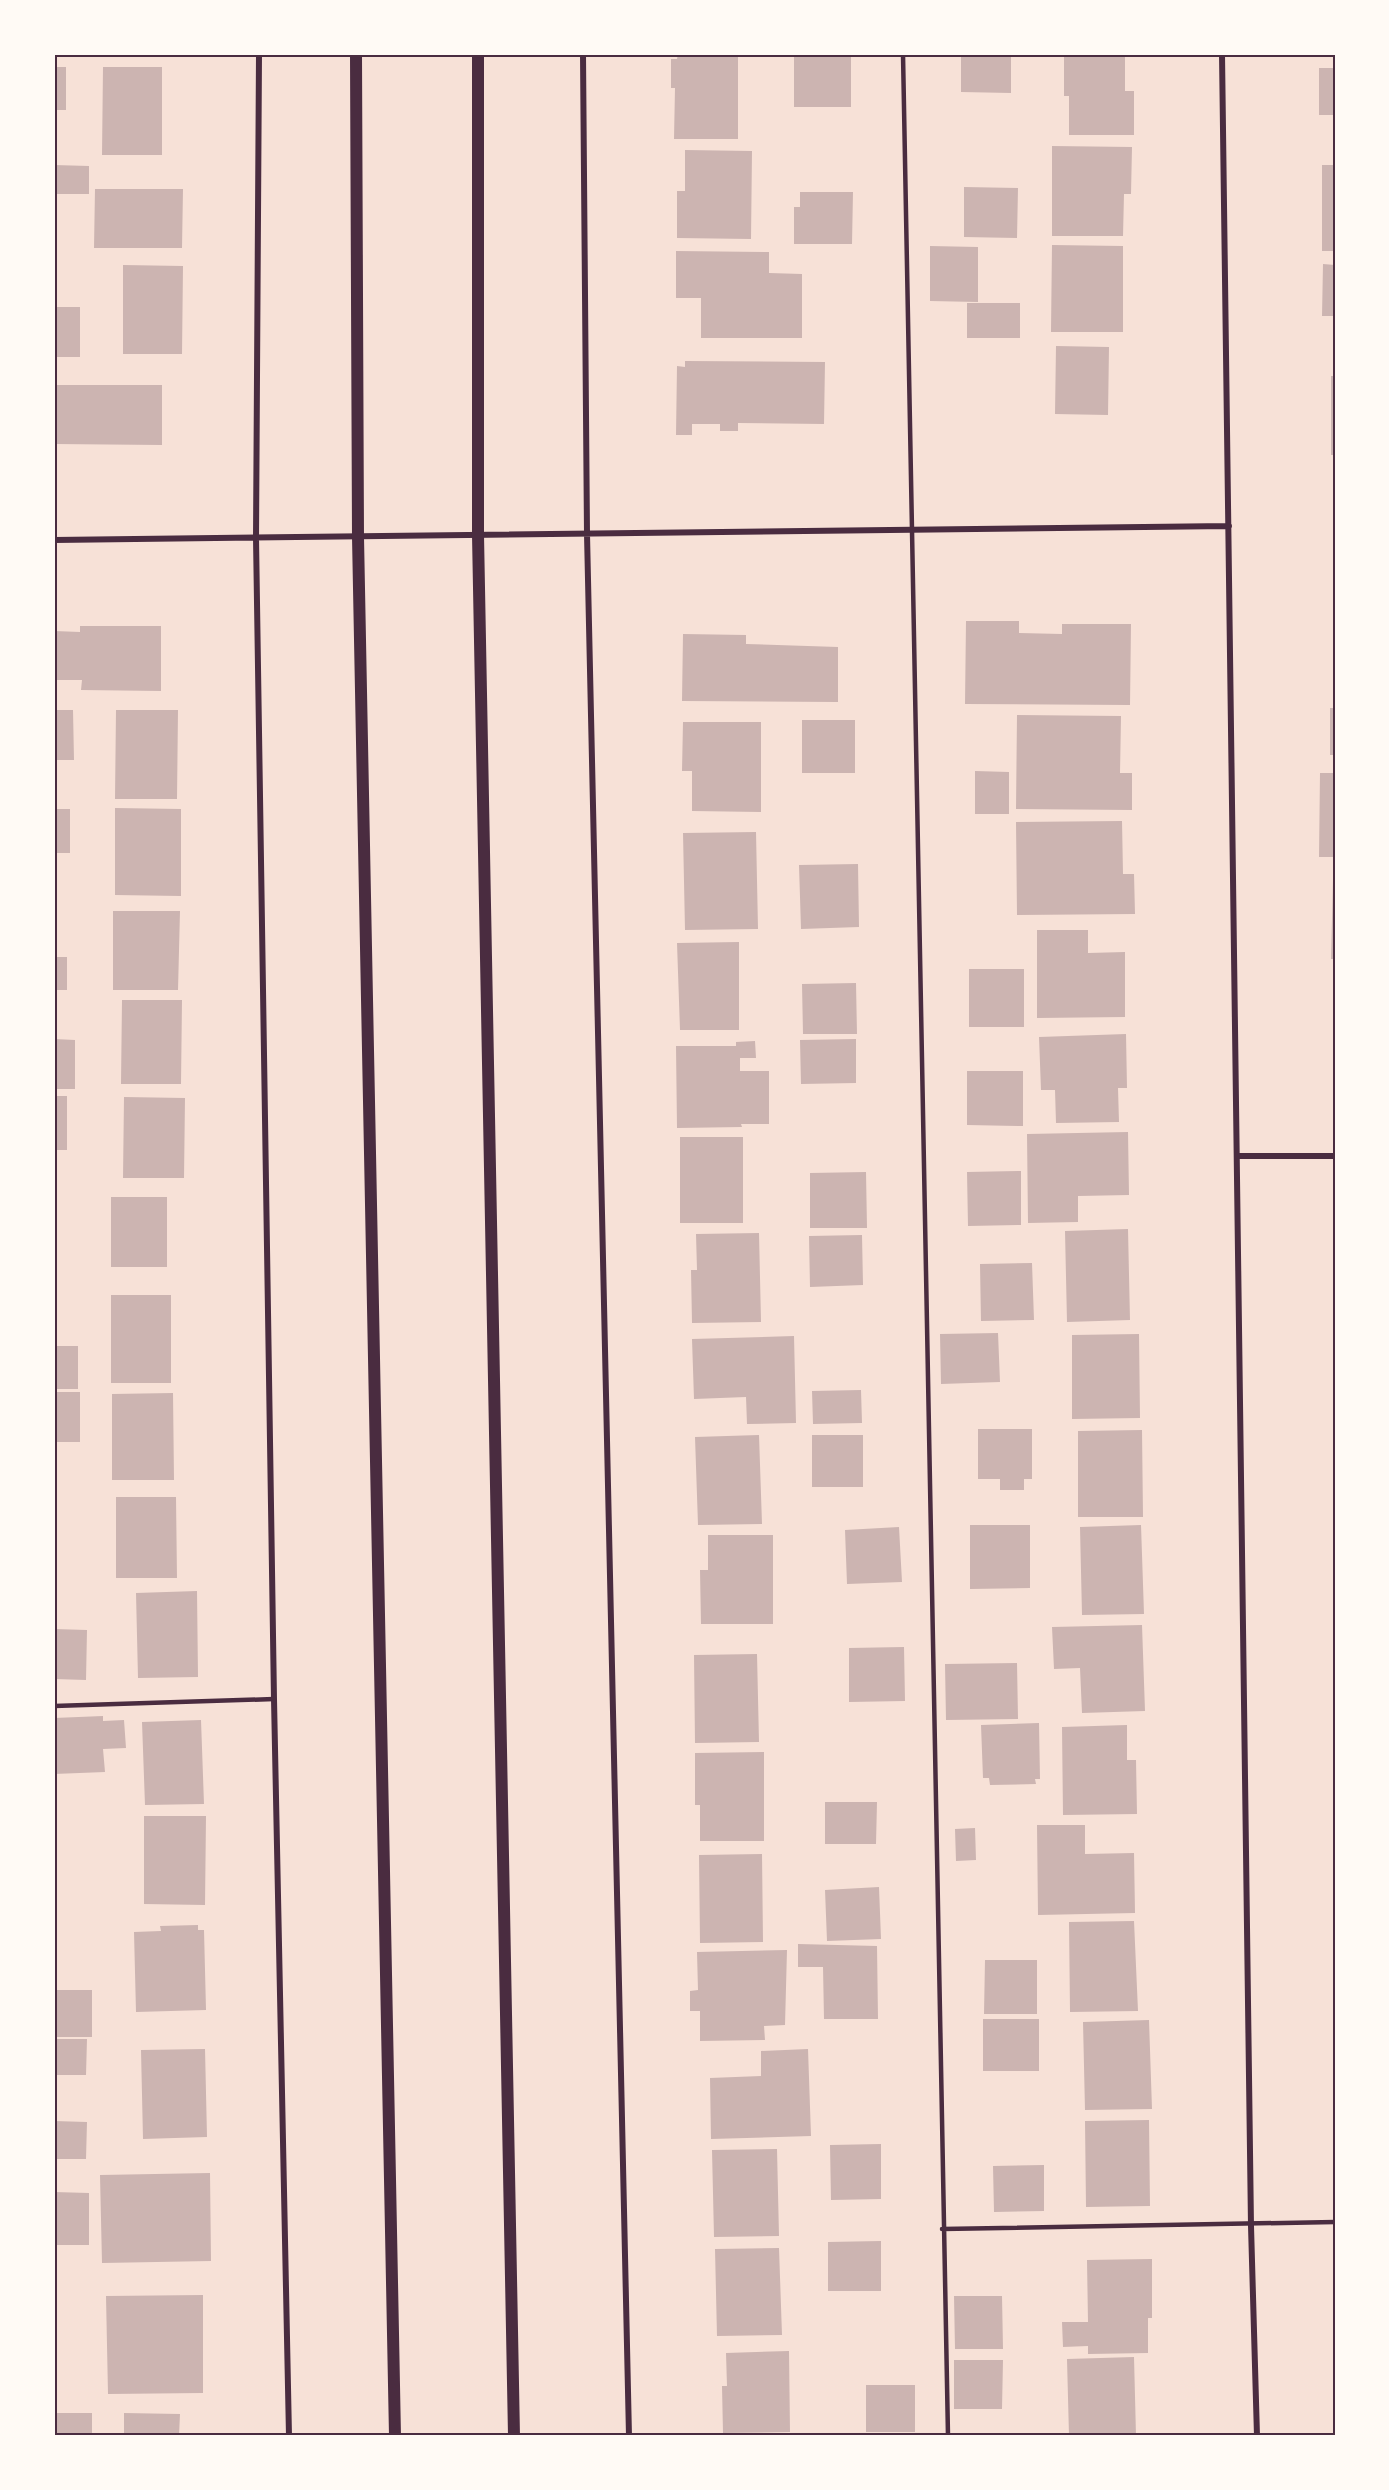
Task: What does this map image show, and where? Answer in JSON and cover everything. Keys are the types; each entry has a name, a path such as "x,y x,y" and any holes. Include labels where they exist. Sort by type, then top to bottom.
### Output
{"main road":[{"path":"356,54 358,537 395,2436"},
{"path":"478,54 478,535 514,2436"}],"street":[{"path":"259,54 256,538 274,1699 289,2436"},
{"path":"583,54 587,534 629,2436"},
{"path":"1222,54 1251,2226 1257,2436"},
{"path":"54,540 1229,526"},
{"path":"1237,1156 1335,1156"}],"lane":[{"path":"903,54 942,2229 948,2436"},
{"path":"54,1706 274,1699"},
{"path":"942,2229 1251,2226 1335,2222"}],"building":[{"path":"678,54 738,54 738,139 674,139 675,88 671,88 671,59 677,59"},
{"path":"961,54 1011,54 1011,93 961,92"},
{"path":"1064,54 1125,54 1125,91 1134,91 1134,135 1069,135 1069,96 1064,96"},
{"path":"794,55 851,55 851,107 794,107"},
{"path":"54,67 66,67 66,110 54,110"},
{"path":"103,67 162,67 162,155 102,155"},
{"path":"1319,68 1335,68 1335,147 1333,147 1333,115 1319,115"},
{"path":"1052,146 1132,147 1131,194 1124,194 1123,236 1052,236"},
{"path":"685,150 752,151 751,239 677,238 677,191 685,191"},
{"path":"54,165 89,166 89,194 54,194"},
{"path":"1322,165 1335,165 1335,251 1322,251"},
{"path":"964,187 1018,188 1017,238 964,237"},
{"path":"95,189 183,189 182,248 94,248"},
{"path":"800,192 853,192 852,244 794,244 794,207 800,207"},
{"path":"1052,245 1123,246 1123,332 1051,332"},
{"path":"930,246 978,247 978,302 930,301"},
{"path":"676,251 769,252 769,273 802,274 802,338 701,338 701,298 676,298"},
{"path":"1323,264 1335,265 1335,316 1322,316"},
{"path":"123,265 183,266 182,354 123,354"},
{"path":"967,303 1020,303 1020,338 967,338"},
{"path":"54,307 80,307 80,357 54,357"},
{"path":"1056,346 1109,347 1108,415 1055,414"},
{"path":"685,361 825,362 824,424 738,423 738,431 720,431 720,424 692,424 692,435 676,435 677,366 685,367"},
{"path":"1331,376 1335,376 1335,455 1331,455"},
{"path":"54,385 162,385 162,445 54,444"},
{"path":"966,621 1019,621 1019,633 1062,634 1062,624 1131,624 1130,705 965,704"},
{"path":"80,626 161,626 161,691 81,690 82,680 54,680 54,631 80,632"},
{"path":"683,634 746,635 746,644 838,647 838,702 682,701"},
{"path":"1330,708 1335,708 1335,755 1330,755"},
{"path":"54,710 73,710 74,760 54,760"},
{"path":"116,710 178,710 177,799 115,799"},
{"path":"1017,715 1121,716 1120,773 1132,773 1132,810 1016,809"},
{"path":"802,720 855,720 855,773 802,773"},
{"path":"683,722 761,722 761,812 692,811 692,771 682,771"},
{"path":"975,771 1009,772 1009,814 975,814"},
{"path":"1320,773 1335,773 1335,857 1319,857"},
{"path":"115,808 181,809 181,896 115,895"},
{"path":"54,809 70,809 70,853 54,853"},
{"path":"1122,821 1123,874 1134,874 1135,914 1017,915 1016,822"},
{"path":"756,832 758,929 685,930 683,833"},
{"path":"858,864 859,927 801,929 799,865"},
{"path":"1333,879 1335,879 1335,959 1331,959"},
{"path":"113,911 180,911 178,990 113,990"},
{"path":"1037,930 1088,930 1088,953 1125,952 1125,1017 1037,1018"},
{"path":"739,942 739,1030 680,1030 677,943"},
{"path":"54,957 67,957 67,990 54,990"},
{"path":"969,969 1024,969 1024,1027 969,1027"},
{"path":"856,983 857,1034 803,1034 802,984"},
{"path":"122,1000 182,1000 181,1084 121,1084"},
{"path":"1126,1034 1127,1088 1118,1088 1119,1122 1056,1123 1055,1090 1041,1090 1039,1037"},
{"path":"54,1039 75,1040 75,1089 54,1089"},
{"path":"856,1039 856,1083 801,1084 800,1040"},
{"path":"755,1041 756,1058 740,1058 740,1071 769,1071 769,1124 741,1124 742,1127 677,1128 676,1046 736,1046 736,1042"},
{"path":"967,1071 1023,1071 1023,1126 967,1125"},
{"path":"54,1096 67,1096 67,1150 54,1150"},
{"path":"124,1097 185,1098 184,1178 123,1178"},
{"path":"1128,1132 1129,1195 1078,1196 1078,1222 1028,1223 1027,1134"},
{"path":"680,1137 743,1137 743,1223 680,1223"},
{"path":"1021,1171 1021,1225 968,1226 967,1172"},
{"path":"866,1172 867,1228 810,1228 810,1173"},
{"path":"111,1197 167,1197 167,1267 111,1267"},
{"path":"1128,1229 1130,1320 1067,1322 1065,1231"},
{"path":"759,1233 761,1322 692,1323 691,1270 697,1270 696,1234"},
{"path":"862,1235 863,1285 810,1287 809,1236"},
{"path":"1032,1263 1034,1320 981,1321 980,1264"},
{"path":"111,1295 171,1295 171,1383 111,1383"},
{"path":"998,1333 1000,1382 941,1384 940,1334"},
{"path":"1139,1334 1140,1418 1072,1419 1072,1335"},
{"path":"794,1336 796,1423 747,1424 746,1397 694,1399 692,1339"},
{"path":"54,1346 78,1346 78,1389 54,1389"},
{"path":"861,1390 862,1423 813,1424 812,1391"},
{"path":"54,1392 80,1392 80,1442 54,1442"},
{"path":"173,1393 174,1480 112,1480 112,1394"},
{"path":"1333,1411 1335,1411 1335,1453 1333,1453"},
{"path":"978,1429 1032,1429 1032,1479 1024,1479 1024,1490 1000,1490 1000,1479 978,1479"},
{"path":"1142,1430 1143,1517 1078,1517 1078,1431"},
{"path":"759,1435 762,1524 698,1525 695,1437"},
{"path":"812,1435 863,1435 863,1487 812,1487"},
{"path":"116,1497 176,1497 177,1578 116,1578"},
{"path":"970,1525 1030,1525 1030,1588 970,1589"},
{"path":"1141,1525 1144,1614 1082,1615 1080,1527"},
{"path":"899,1527 902,1582 847,1584 845,1530"},
{"path":"708,1535 773,1535 773,1624 701,1624 700,1570 708,1570"},
{"path":"197,1591 198,1677 138,1678 136,1593"},
{"path":"1142,1625 1145,1711 1082,1713 1080,1668 1054,1669 1052,1627"},
{"path":"54,1629 87,1630 86,1680 54,1679"},
{"path":"904,1647 905,1701 849,1702 849,1648"},
{"path":"757,1654 759,1742 695,1743 694,1655"},
{"path":"1017,1663 1018,1719 946,1720 945,1664"},
{"path":"103,1716 103,1721 124,1720 126,1748 103,1749 105,1772 54,1774 54,1718"},
{"path":"201,1720 204,1804 145,1805 142,1722"},
{"path":"1039,1723 1040,1779 1035,1779 1036,1784 990,1785 989,1778 983,1778 981,1725"},
{"path":"1127,1725 1127,1760 1136,1760 1137,1814 1063,1815 1062,1727"},
{"path":"764,1752 764,1841 700,1841 700,1805 695,1805 695,1753"},
{"path":"825,1802 877,1802 876,1844 825,1844"},
{"path":"144,1816 206,1816 205,1905 144,1904"},
{"path":"1037,1825 1085,1825 1085,1854 1134,1853 1135,1913 1038,1915"},
{"path":"975,1828 976,1860 956,1861 955,1829"},
{"path":"762,1854 763,1942 700,1943 699,1855"},
{"path":"879,1887 881,1939 827,1941 825,1890"},
{"path":"1134,1921 1138,2011 1070,2012 1069,1922"},
{"path":"198,1925 198,1930 204,1930 206,2010 136,2012 134,1932 161,1931 160,1926"},
{"path":"798,1944 877,1946 878,2019 824,2019 823,1967 798,1967"},
{"path":"787,1950 785,2025 764,2026 765,2040 700,2041 700,2011 690,2011 690,1991 698,1990 697,1952"},
{"path":"985,1960 1037,1960 1037,2014 984,2014"},
{"path":"54,1990 92,1990 92,2037 54,2037"},
{"path":"983,2019 1039,2019 1039,2071 983,2071"},
{"path":"1149,2020 1152,2109 1085,2110 1083,2022"},
{"path":"54,2039 87,2039 86,2075 54,2075"},
{"path":"205,2049 207,2137 143,2139 141,2050"},
{"path":"808,2049 811,2136 711,2139 710,2078 761,2076 761,2051"},
{"path":"1149,2120 1150,2206 1086,2207 1085,2121"},
{"path":"54,2121 87,2122 86,2159 54,2159"},
{"path":"881,2144 881,2199 831,2200 830,2145"},
{"path":"777,2149 779,2236 714,2237 712,2150"},
{"path":"1044,2165 1044,2211 994,2212 993,2166"},
{"path":"210,2173 211,2261 102,2263 100,2175"},
{"path":"54,2192 89,2193 89,2245 54,2245"},
{"path":"881,2241 881,2291 828,2291 828,2242"},
{"path":"779,2248 782,2335 717,2336 715,2249"},
{"path":"1152,2259 1152,2318 1148,2318 1148,2353 1088,2354 1088,2346 1063,2347 1062,2322 1088,2322 1087,2260"},
{"path":"203,2295 203,2393 108,2394 106,2296"},
{"path":"954,2296 1002,2296 1003,2349 955,2349"},
{"path":"789,2351 790,2432 723,2433 722,2386 727,2386 726,2353"},
{"path":"1134,2357 1136,2436 1069,2436 1067,2359"},
{"path":"954,2360 1003,2360 1002,2409 954,2409"},
{"path":"866,2385 915,2385 915,2432 866,2432"},
{"path":"54,2413 92,2413 92,2436 54,2436"},
{"path":"124,2413 180,2414 179,2436 124,2436"}]}
